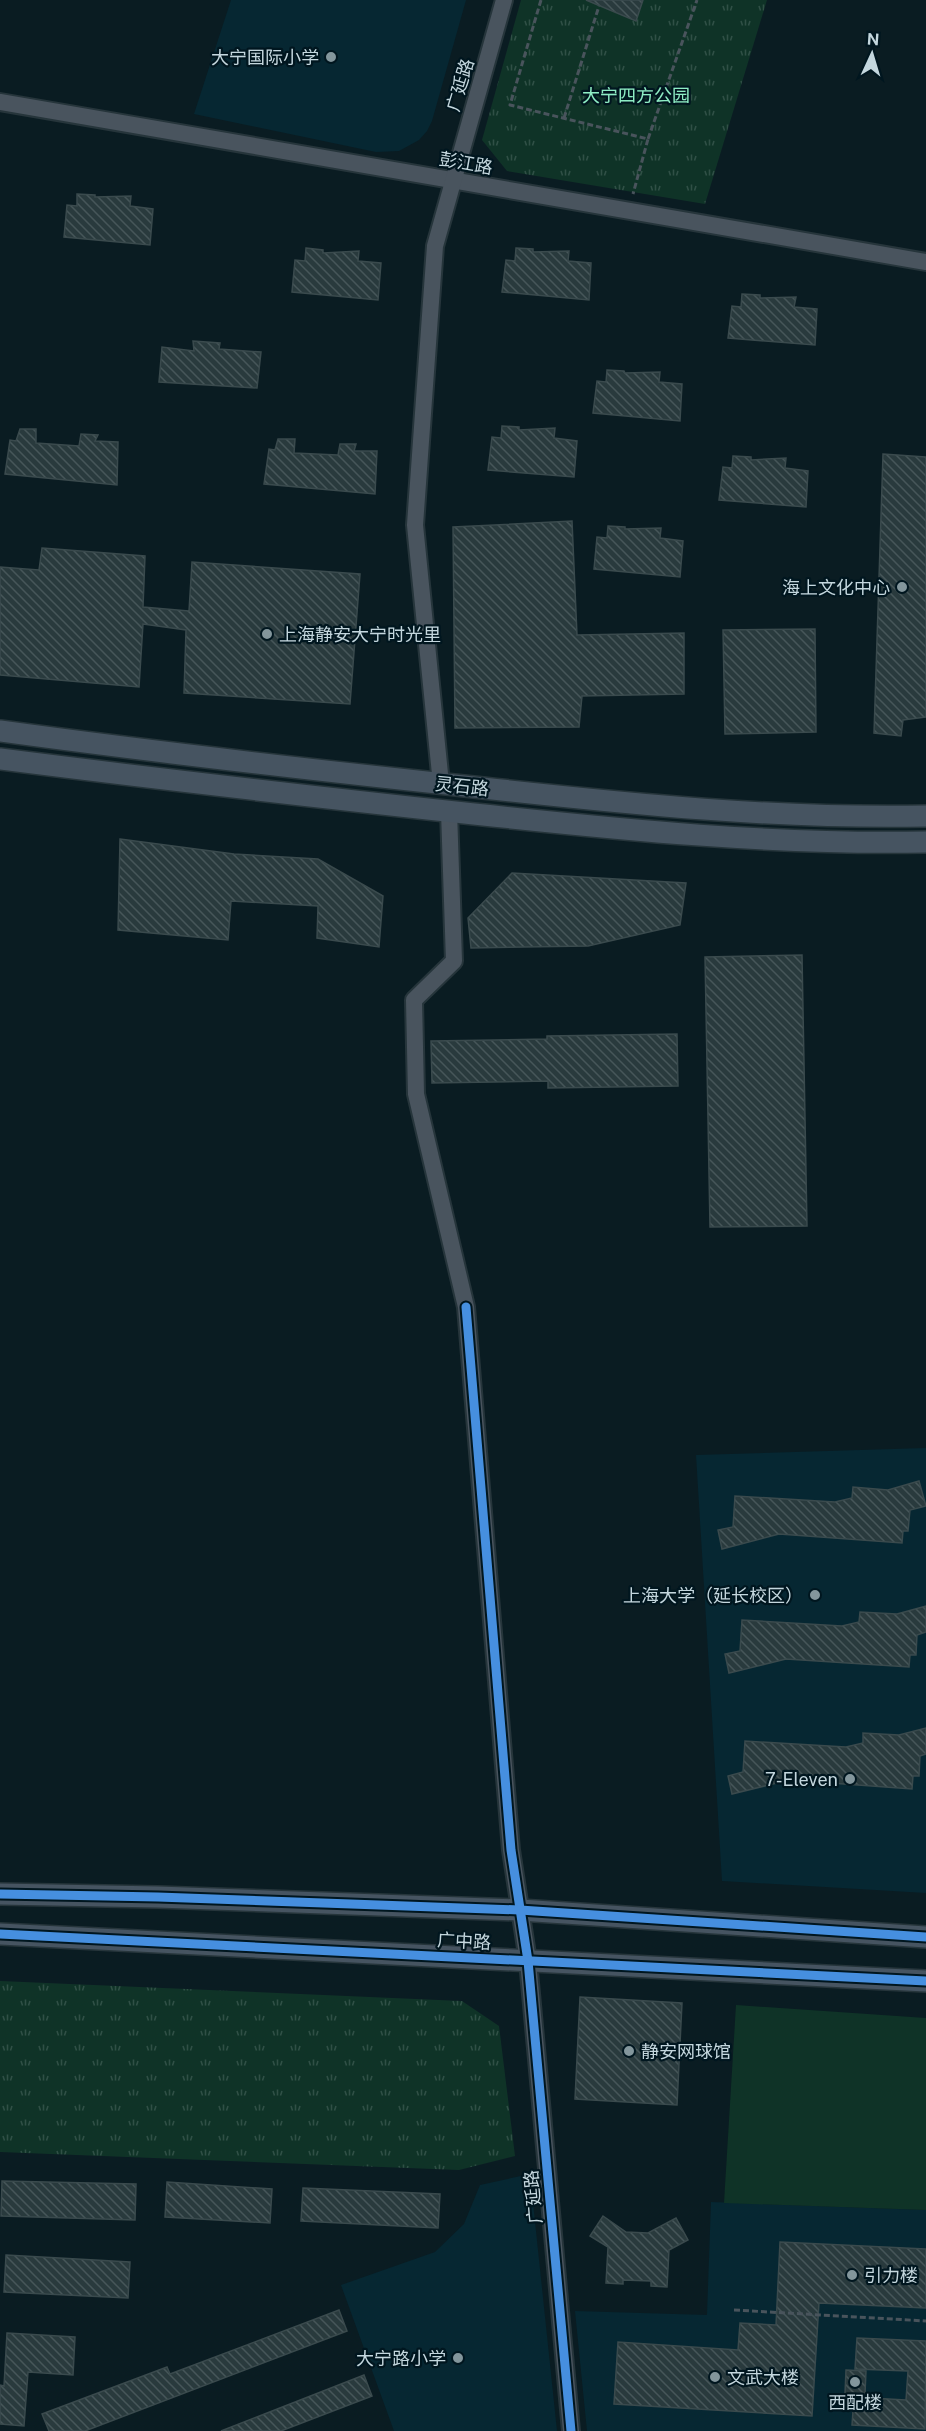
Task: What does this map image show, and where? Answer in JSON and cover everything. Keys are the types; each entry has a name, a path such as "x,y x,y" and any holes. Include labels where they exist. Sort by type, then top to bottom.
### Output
{"main road":[{"name":"灵石路","path":"0,731 223,761 590,800 732,811 926,816"},
{"name":"灵石路","path":"0,759 238,789 612,828 746,839 926,842"},
{"name":"广中路","path":"0,1894 520,1910 926,1937"},
{"name":"广中路","path":"0,1934 926,1981"}],"street":[{"name":"广延路","path":"441,784 415,525 435,246 504,0"},
{"name":"彭江路","path":"0,102 926,262"},
{"name":"广延路","path":"449,811 454,961 414,1000 416,1094 466,1307 510,1838 528,1961 571,2431"}],"path":[{"path":"541,0 510,105 648,139"},
{"path":"628,211 648,139 697,0"},
{"path":"564,118 599,6"},
{"path":"734,2310 926,2321"}],"shaded area":[{"name":"大宁国际小学","path":"231,0 466,0 432,121 427,131 419,140 399,151 376,152 194,114"},
{"name":"上海大学（延长校区）","path":"926,1448 926,1893 722,1881 696,1455"},
{"name":"大宁路小学","path":"530,2174 557,2431 394,2431 341,2285 435,2252 464,2224 480,2185"},
{"path":"711,2202 926,2210 926,2431 587,2431 575,2311 707,2315"}],"green space":[{"name":"大宁四方公园","path":"521,0 767,0 705,204 507,171 482,140"},
{"path":"0,1981 462,2001 499,2026 515,2156 459,2170 0,2152"},
{"path":"736,2005 926,2018 926,2210 724,2203"}],"building":[{"path":"586,0 643,0 636,21"},
{"path":"77,194 95,195 95,197 131,196 130,206 153,209 150,245 64,237 67,205 77,206"},
{"path":"306,248 323,250 323,253 359,251 358,261 381,263 378,300 292,292 295,260 305,261"},
{"path":"516,248 533,249 533,252 569,251 568,261 591,263 589,300 502,292 506,260 515,261"},
{"path":"742,294 760,295 760,298 796,297 794,307 817,309 815,345 728,338 732,306 741,307"},
{"path":"193,341 220,343 219,349 261,352 257,388 159,382 162,347 194,351"},
{"path":"607,370 624,371 625,373 660,372 659,382 682,384 680,421 593,413 597,381 606,382"},
{"path":"502,426 519,427 519,430 555,428 554,438 577,441 574,477 488,470 492,437 501,438"},
{"path":"20,429 36,429 36,443 79,446 81,434 98,435 95,441 118,442 117,485 5,474 10,440 16,441"},
{"path":"278,439 295,439 294,453 338,455 340,444 356,444 354,451 377,451 375,494 264,484 269,449 275,450"},
{"name":"海上文化中心","path":"883,454 926,457 926,717 903,720 901,736 874,733"},
{"path":"733,456 751,457 751,460 786,458 785,468 808,471 806,507 719,500 723,467 732,468"},
{"path":"572,521 577,635 684,633 684,694 582,696 579,727 455,728 453,527"},
{"path":"608,526 625,527 625,529 661,528 660,538 683,541 680,577 594,569 597,537 607,538"},
{"path":"42,548 145,556 143,607 189,611 192,562 360,574 350,704 184,693 186,630 143,624 139,687 0,675 0,567 39,570"},
{"path":"815,629 816,732 725,734 723,630"},
{"path":"120,839 234,854 318,859 383,896 379,947 317,938 318,906 231,901 228,940 118,930"},
{"path":"512,873 686,883 680,925 588,946 471,948 468,918"},
{"path":"802,955 807,1226 710,1227 705,957"},
{"path":"677,1034 678,1086 548,1088 548,1081 432,1083 431,1041"},
{"path":"919,1481 926,1506 910,1510 908,1531 903,1531 902,1543 779,1534 722,1549 718,1530 733,1527 735,1496 835,1502 852,1498 853,1487 888,1490"},
{"path":"926,1606 926,1632 917,1635 916,1655 910,1655 909,1667 786,1659 729,1673 725,1654 740,1651 742,1620 842,1626 859,1622 860,1612 897,1614"},
{"path":"926,1728 926,1754 920,1756 919,1776 913,1776 912,1789 789,1780 732,1794 728,1776 743,1772 745,1741 846,1747 863,1743 863,1733 899,1735"},
{"name":"静安网球馆","path":"580,1997 682,2003 677,2105 575,2099"},
{"path":"2,2181 136,2184 135,2220 1,2216"},
{"path":"167,2182 272,2189 270,2223 165,2217"},
{"path":"303,2188 440,2194 438,2228 301,2221"},
{"path":"603,2216 626,2232 648,2233 676,2218 688,2240 669,2250 667,2287 651,2286 651,2281 623,2280 623,2284 606,2283 608,2247 590,2236"},
{"path":"780,2242 926,2249 926,2308 819,2303 812,2416 614,2404 618,2342 738,2350 740,2323 776,2325"},
{"path":"6,2255 130,2262 128,2298 4,2292"},
{"path":"339,2310 347,2331 85,2431 49,2431 42,2414 167,2367 170,2374"},
{"path":"7,2333 75,2337 73,2375 28,2372 24,2426 0,2424 0,2385 4,2386"},
{"name":"西配楼","path":"857,2338 926,2341 925,2429 852,2425 854,2397 906,2400 908,2371 855,2369"},
{"path":"846,2370 866,2371 865,2394 845,2394"},
{"path":"364,2375 372,2396 281,2431 221,2431"}],"cycle path":[{"path":"466,1307 511,1850 528,1961 571,2431"},
{"path":"0,1894 158,1897 520,1910 926,1937"},
{"path":"0,1934 926,1981"}],"place":[{"name":"大宁国际小学","path":"331,57"},
{"name":"海上文化中心","path":"902,587"},
{"name":"上海静安大宁时光里","path":"267,634"},
{"name":"上海大学（延长校区）","path":"815,1595"},
{"name":"7-Eleven","path":"850,1779"},
{"name":"静安网球馆","path":"629,2051"},
{"name":"引力楼","path":"852,2275"},
{"name":"大宁路小学","path":"458,2358"},
{"name":"文武大楼","path":"715,2377"},
{"name":"西配楼","path":"855,2382"}]}
